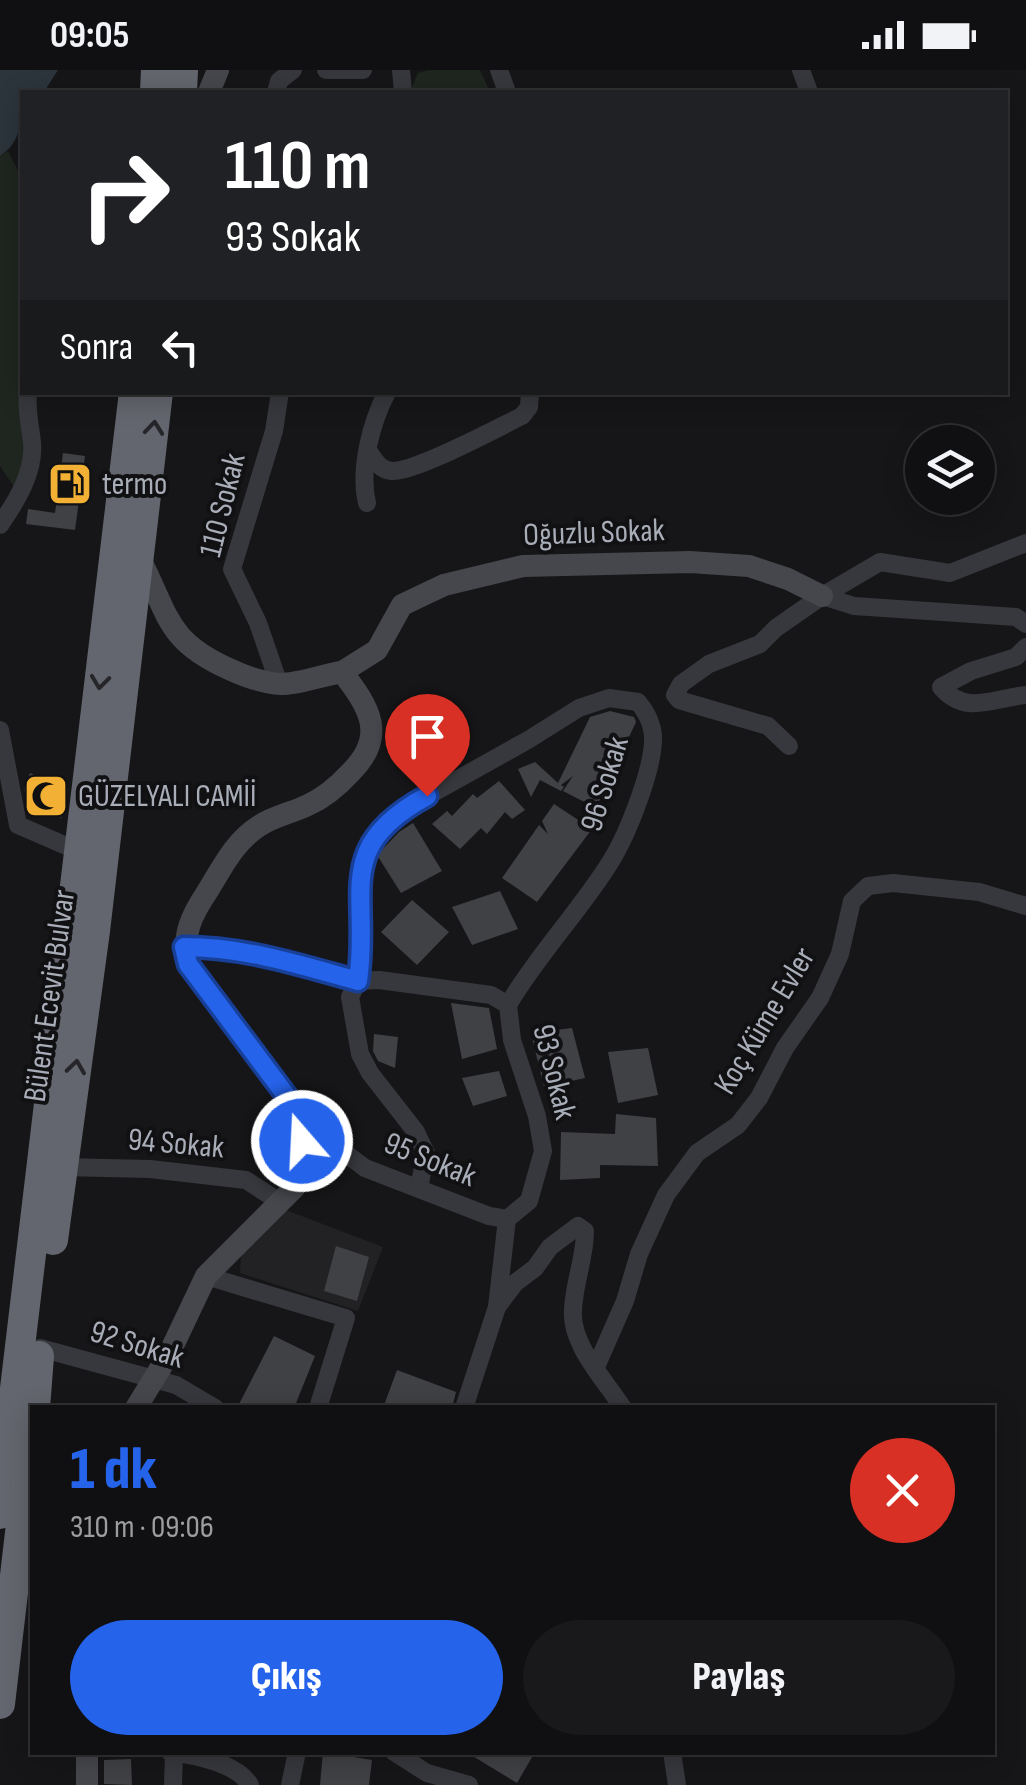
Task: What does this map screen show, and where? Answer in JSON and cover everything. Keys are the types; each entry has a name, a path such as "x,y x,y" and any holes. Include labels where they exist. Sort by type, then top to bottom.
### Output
{"highway":[{"path":"123,590 134,395"},
{"path":"123,590 140,559 158,395"},
{"name":"Bülent Ecevit Bulvar","path":"0,1514 78,851 123,590"},
{"name":"Bülent Ecevit Bulvar","path":"35,1405 61,1167 95,931 123,590"},
{"path":"0,1704 30,1447"}],"main road":[{"path":"138,1405 169,1354 206,1276 295,1187 304,1156 294,1106 188,964 184,947 187,928 239,842 260,825 318,801 367,754 372,744 368,714 360,695 342,672 280,684 244,676 187,646 176,633 140,559"},
{"name":"Oğuzlu Sokak","path":"342,672 377,650 402,606 444,585 523,566 690,562 749,566 822,596"},
{"path":"87,1755 87,1785"}],"street":[{"path":"276,90 279,80 293,70"},
{"path":"326,70 359,70"},
{"path":"3,520 30,467 28,395"},
{"name":"110 Sokak","path":"280,395 274,432 232,569 258,623 280,684"},
{"path":"367,502 364,492 372,429 385,395"},
{"path":"369,452 378,466 392,471 418,464 522,416 529,406 530,395"},
{"path":"644,710 675,695 681,684 710,664 760,644 822,596 880,562 950,573 1026,543"},
{"path":"822,596 854,606 1016,617 1026,624"},
{"path":"1026,647 1016,658 971,670 941,686 950,697 972,707 1026,695"},
{"path":"675,695 687,703 768,726 789,746"},
{"name":"96 Sokak","path":"419,1188 426,1153 416,1132 360,1054 350,996 358,981 362,951 362,859 370,843 408,806 579,708 609,698 638,702 653,731 652,754 613,858 508,1005"},
{"path":"0,730 18,825 78,851"},
{"name":"Koç Küme Evler","path":"596,1367 666,1194 697,1153 738,1125 759,1098 785,1048 827,983 840,954 852,901 868,886 892,883 978,892 1026,906"},
{"name":"93 Sokak","path":"184,947 276,956 358,981 379,980 491,995 508,1005 512,1040 537,1116 543,1151 529,1201 506,1219"},
{"name":"95 Sokak","path":"294,1106 318,1118 337,1147 365,1168 506,1219"},
{"name":"94 Sokak","path":"61,1167 150,1169 246,1180 280,1202"},
{"path":"465,1405 498,1306 506,1219"},
{"path":"498,1306 550,1247 578,1226 585,1231 572,1313 579,1340 620,1405"},
{"path":"206,1276 346,1318 319,1405"},
{"path":"0,1398 26,1310"},
{"name":"92 Sokak","path":"40,1348 176,1385 210,1405"},
{"path":"173,1755 173,1785"},
{"path":"186,1755 223,1766 245,1777 250,1785"},
{"path":"290,1785 296,1755"},
{"path":"399,1755 427,1773 469,1785"},
{"path":"672,1755 677,1785"}],"shaded area":[{"path":"0,70 58,70 45,90 20,90 17,136 0,156"},
{"path":"480,70 489,90 411,90 418,73"},
{"path":"8,151 20,175 20,395 28,424 18,493 0,466 0,156"},
{"path":"286,1210 383,1247 358,1311 240,1273 241,1256"}],"building":[{"path":"63,453 85,456 75,530 26,524 28,509 55,513"},
{"path":"610,711 634,717 636,722 596,808 563,791 573,776 561,785 561,791 540,780 531,797 518,769 535,762 558,783 590,717"},
{"name":"GÜZELYALI CAMİİ","path":"30,773 68,789 61,818 27,804 24,789"},
{"path":"499,781 525,810 512,819 505,812 487,834 481,828 460,849 432,824 447,811 452,816 473,794 477,798"},
{"path":"554,804 592,829 537,902 502,878 539,825 548,834 542,821"},
{"path":"413,823 442,871 401,893 377,855"},
{"path":"500,891 518,929 472,945 452,907"},
{"path":"412,900 449,932 417,965 381,932"},
{"path":"451,1003 489,1008 497,1049 462,1059"},
{"path":"572,1028 585,1078 544,1087 531,1033"},
{"path":"374,1034 398,1037 395,1068 378,1061 373,1051"},
{"path":"648,1048 658,1095 618,1103 608,1052"},
{"path":"499,1071 507,1096 473,1106 462,1078"},
{"path":"616,1114 656,1118 658,1166 600,1165 600,1178 560,1180 561,1132 615,1134"},
{"path":"336,1246 369,1257 357,1301 324,1291"},
{"path":"274,1336 315,1356 295,1405 239,1405"},
{"path":"397,1370 456,1392 453,1405 384,1405"},
{"path":"323,1755 372,1760 369,1785 320,1785"},
{"path":"471,1755 533,1755 517,1783"},
{"path":"131,1759 132,1785 104,1784 104,1760"}],"place":[{"name":"termo","path":"70,484"},
{"name":"GÜZELYALI CAMİİ","path":"46,796"}],"route":[{"path":"302,1141 294,1106 214,1002 188,964 184,947 276,956 358,981 362,951 362,859 386,826 408,806 427,796"}]}
